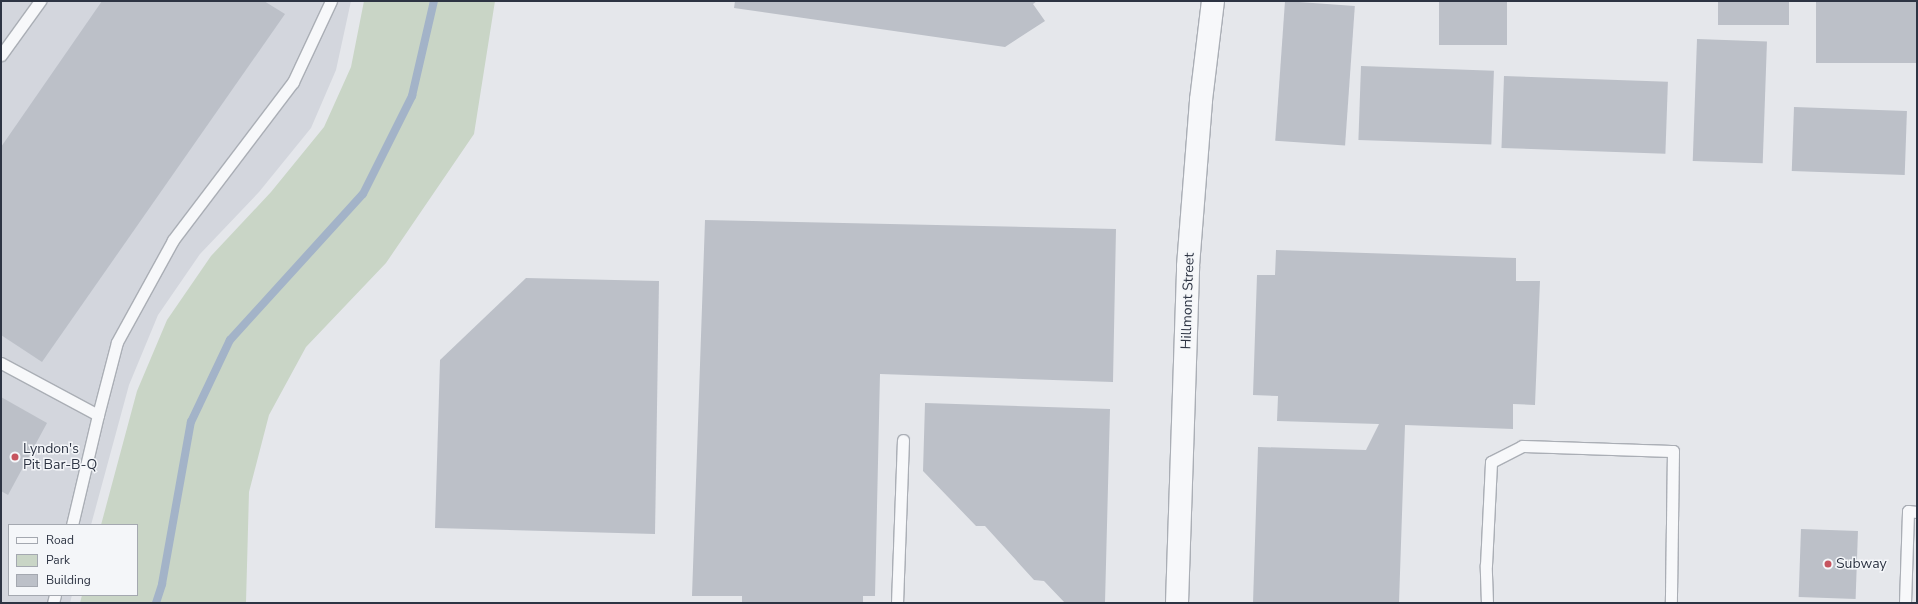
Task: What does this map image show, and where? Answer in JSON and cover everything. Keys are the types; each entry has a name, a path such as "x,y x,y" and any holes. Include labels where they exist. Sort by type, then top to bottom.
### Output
{"street":[{"name":"Hillmont Street","path":"1177,603 1188,266 1201,100 1213,1"}],"lane":[{"path":"1,54 40,1"},
{"path":"72,524 117,342 173,240 293,82 331,1"},
{"path":"1,363 98,415"},
{"path":"897,603 903,440"},
{"path":"1487,603 1486,564 1491,462 1522,446 1673,451 1672,603"},
{"path":"1905,603 1908,511 1917,512"}],"shaded area":[{"path":"1,1 351,1 336,70 311,128 259,192 200,254 158,315 129,385 91,524 8,524 8,596 72,596 70,603 1,603"}],"green space":[{"path":"364,1 495,1 474,134 386,263 306,347 269,415 249,492 246,603 80,603 82,596 138,596 138,524 101,524 137,391 167,320 211,256 271,192 324,127 351,67"}],"building":[{"path":"102,1 264,1 285,14 42,362 1,335 1,147"},
{"path":"735,1 1037,1 1033,4 1045,21 1005,47 734,8"},
{"path":"1285,1 1355,6 1345,146 1275,141"},
{"path":"1439,1 1507,1 1507,45 1439,45"},
{"path":"1718,1 1789,1 1789,25 1718,25"},
{"path":"1816,1 1917,1 1917,63 1816,63"},
{"path":"1697,39 1767,41 1763,163 1693,161"},
{"path":"1361,66 1494,71 1491,145 1358,140"},
{"path":"1504,76 1668,82 1665,154 1501,148"},
{"path":"1794,107 1907,111 1905,175 1792,171"},
{"path":"705,220 1116,229 1113,382 880,374 875,596 863,596 863,603 742,603 742,596 692,596"},
{"path":"1276,250 1516,258 1516,281 1540,281 1535,405 1513,404 1513,429 1405,425 1399,603 1253,603 1258,447 1366,450 1379,424 1277,421 1278,396 1253,395 1257,275 1275,275"},
{"path":"526,278 659,281 655,534 435,528 440,360"},
{"name":"Lyndon's Pit Bar-B-Q","path":"1,397 47,423 8,495 1,491"},
{"path":"925,403 1110,409 1105,603 1065,603 1044,581 1034,580 985,526 976,526 923,471"},
{"name":"Subway","path":"1801,529 1858,531 1856,599 1799,597"}],"waterway":[{"path":"156,603 162,584 191,422 230,340 363,194 412,96 434,1"}],"place":[{"name":"Lyndon's Pit Bar-B-Q","path":"15,457"},
{"name":"Subway","path":"1828,564"}]}
